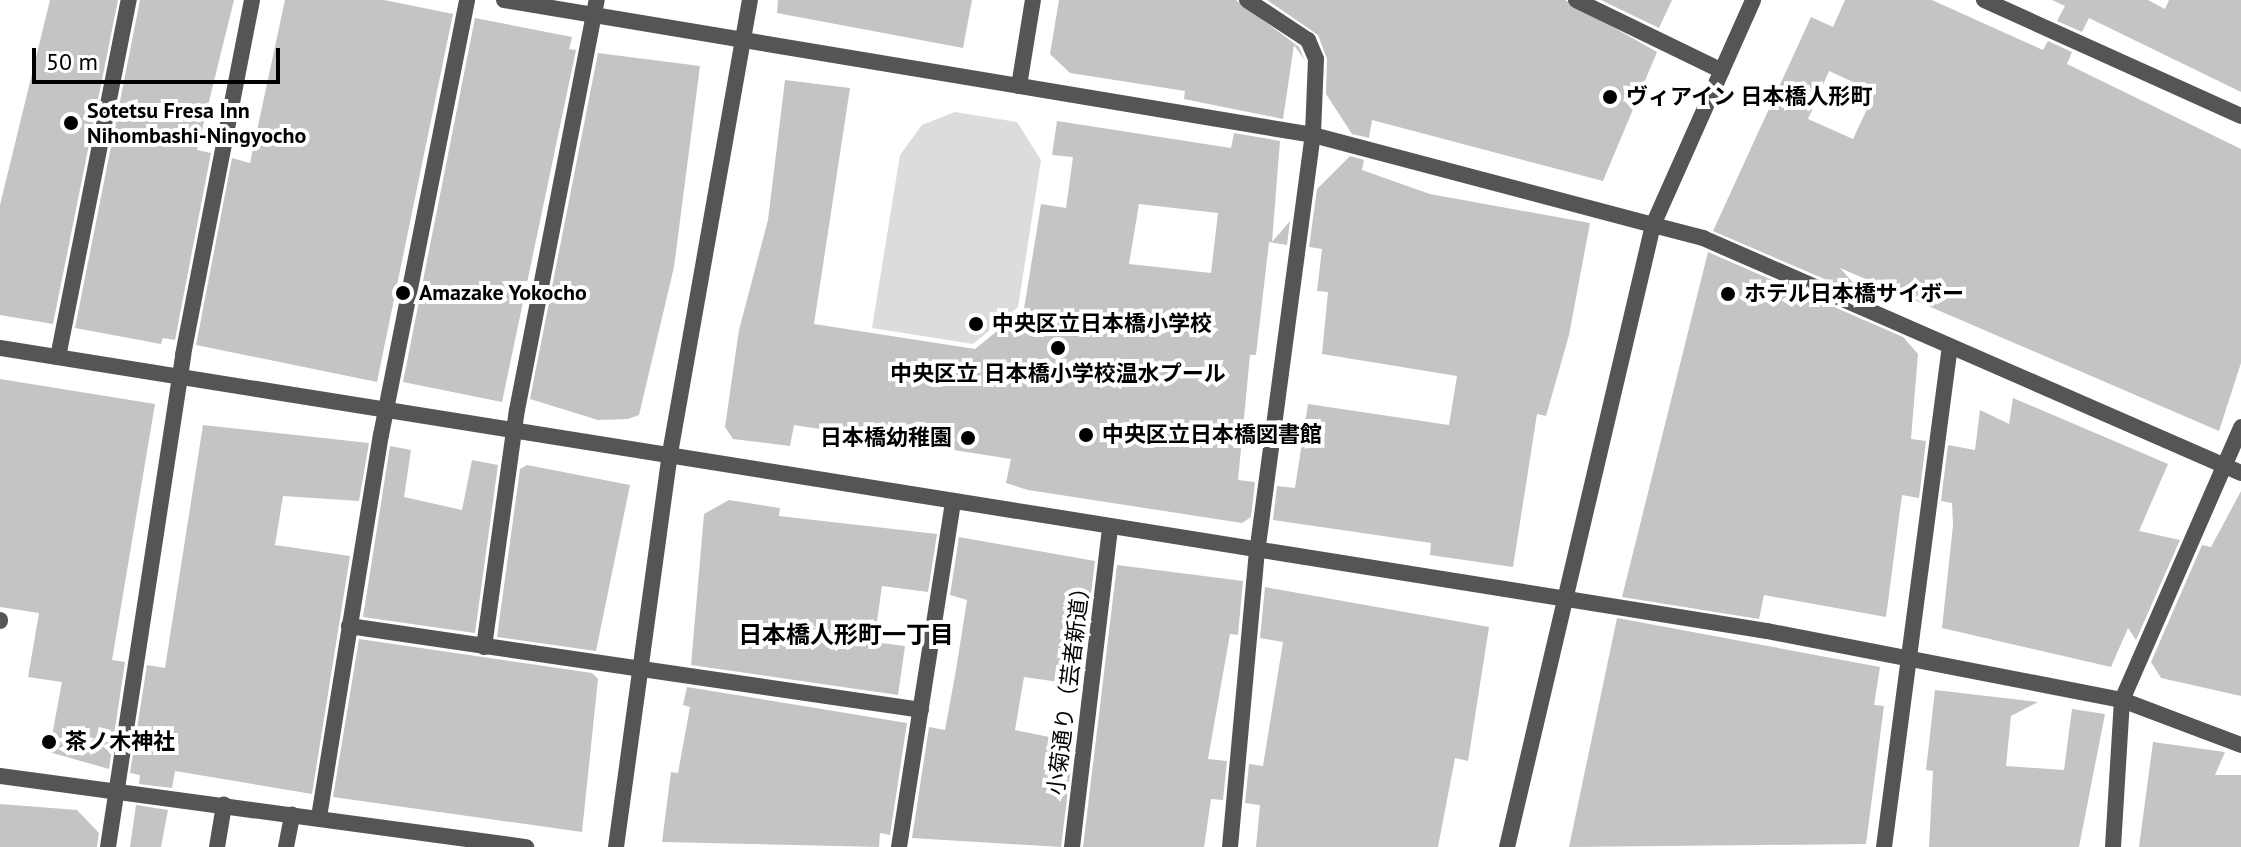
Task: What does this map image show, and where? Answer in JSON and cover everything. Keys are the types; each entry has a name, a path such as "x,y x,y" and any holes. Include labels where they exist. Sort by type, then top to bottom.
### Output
{"street":[{"path":"58,357 129,0"},
{"path":"108,847 179,378 252,0"},
{"path":"319,817 349,626 467,0"},
{"path":"504,0 596,8 742,39 1313,135 1703,238 2241,473"},
{"path":"616,847 669,459 750,0"},
{"path":"1019,86 1033,0"},
{"path":"1230,847 1257,553 1313,135 1316,59 1308,40 1247,0"},
{"path":"1576,0 1722,71"},
{"path":"1507,847 1571,598 1653,225 1753,0"},
{"path":"1984,0 2241,116"},
{"path":"484,647 515,433 596,8"},
{"path":"1884,847 1950,346"},
{"path":"0,348 1257,553 1571,598 2122,700 2241,745"},
{"path":"2113,847 2122,700 2241,427"},
{"path":"899,847 953,504"},
{"name":"小菊通り（芸者新道）","path":"1072,847 1110,529"},
{"path":"349,626 921,710"},
{"path":"0,776 526,847"},
{"path":"217,847 224,805"},
{"path":"286,847 292,815"}],"shaded area":[{"path":"955,112 1017,122 1041,160 1018,307 973,344 872,328 900,155 922,125"}],"building":[{"path":"50,0 118,0 53,324 0,315 0,205"},
{"path":"140,0 234,0 197,150 211,153 175,340 163,338 161,344 75,328"},
{"path":"285,0 384,0 453,14 377,382 196,345 232,158 250,163"},
{"path":"778,0 972,0 963,48 777,13"},
{"path":"1059,0 1236,0 1299,47 1305,61 1294,45 1283,119 1184,99 1185,91 1070,73 1050,54"},
{"path":"1267,0 1565,0 1657,52 1603,181 1372,120 1369,138 1352,134 1326,94 1327,59 1318,35"},
{"path":"1601,0 1672,0 1659,28"},
{"path":"1845,0 1932,0 2043,50 2048,41 2072,52 2067,64 2241,149 2241,363 2219,431 1840,268 1866,297 1713,231 1811,17 1833,27","holes":["1829,71 1875,92 1853,139 1808,119"]},
{"path":"2052,0 2148,0 2165,9 2169,0 2241,0 2241,92 2089,18 2082,32 2057,21 2065,6"},
{"path":"475,18 572,37 569,49 576,50 502,402 403,382"},
{"path":"598,53 700,66 674,267 639,415 628,419 598,420 530,399"},
{"path":"785,80 850,88 814,324 975,349 1024,309 1041,204 1066,208 1073,157 1052,155 1057,121 1231,148 1234,133 1280,141 1272,242 1290,221 1287,245 1269,242 1256,355 1250,355 1238,480 1255,482 1251,517 1242,523 1028,490 1006,483 1011,459 794,425 790,446 733,439 725,427 739,330 768,220","holes":["1139,204 1218,213 1211,273 1129,264"]},
{"path":"1350,156 1364,160 1362,170 1430,194 1590,223 1569,335 1546,416 1537,414 1513,567 1430,555 1431,543 1273,520 1277,486 1295,488 1308,404 1449,425 1457,376 1322,354 1328,292 1317,291 1322,249 1309,247 1317,189"},
{"path":"1708,252 1903,337 1918,354 1911,439 1926,441 1919,498 1902,495 1886,617 1764,595 1759,619 1622,597"},
{"path":"0,379 155,404 112,660 125,662 109,769 49,752 62,682 28,677 39,613 0,607"},
{"path":"2013,398 2168,464 2139,531 2180,540 2136,640 2128,628 2111,667 1942,628 1953,525 1952,503 1941,501 1948,445 1975,450 1980,410 2009,424"},
{"path":"203,425 369,443 359,501 283,496 275,545 350,556 312,794 175,771 172,788 139,784 140,775 130,773 147,665 165,668"},
{"path":"390,446 411,450 404,497 462,510 472,460 498,465 475,633 363,617"},
{"path":"527,465 630,485 596,651 497,637 520,469"},
{"path":"2241,491 2241,696 2161,678 2151,662 2202,545 2211,547"},
{"path":"729,500 780,508 779,516 937,534 928,592 882,586 874,642 905,646 898,695 691,665 704,514"},
{"path":"959,537 1095,561 1080,685 1024,677 1015,730 1074,742 1061,847 912,838 929,727 945,730 967,600 950,595"},
{"path":"1117,565 1243,581 1238,635 1230,634 1208,759 1227,761 1223,800 1211,799 1204,847 1083,847"},
{"path":"1265,587 1489,627 1468,761 1455,758 1438,847 1256,847 1260,805 1245,803 1249,764 1263,766 1283,642 1260,638"},
{"path":"1617,618 1880,667 1874,705 1884,706 1866,844 1569,847"},
{"path":"359,639 592,673 598,679 582,832 333,797"},
{"path":"687,687 907,723 890,835 880,833 879,847 662,842 671,772 678,773 690,707 683,705"},
{"path":"1935,690 2038,702 2011,716 2006,766 2064,770 2072,709 2105,714 2079,847 1929,847 1933,771 1926,770"},
{"path":"2153,742 2225,752 2215,775 2241,775 2241,847 2139,847"},
{"path":"0,804 77,810 99,833 97,847 0,847"},
{"path":"136,805 168,810 161,847 130,847"}],"place":[{"name":"ヴィアイン 日本橋人形町","path":"1610,97"},
{"name":"Sotetsu Fresa Inn Nihombashi-Ningyocho","path":"71,123"},
{"name":"Amazake Yokocho","path":"403,293"},
{"name":"ホテル日本橋サイボー","path":"1728,294"},
{"name":"中央区立日本橋小学校","path":"976,324"},
{"name":"中央区立 日本橋小学校温水プール","path":"1058,348"},
{"name":"中央区立日本橋図書館","path":"1086,435"},
{"name":"日本橋幼稚園","path":"968,438"},
{"name":"茶ノ木神社","path":"49,742"}],"district":[{"name":"日本橋人形町一丁目","path":"846,635"}]}
